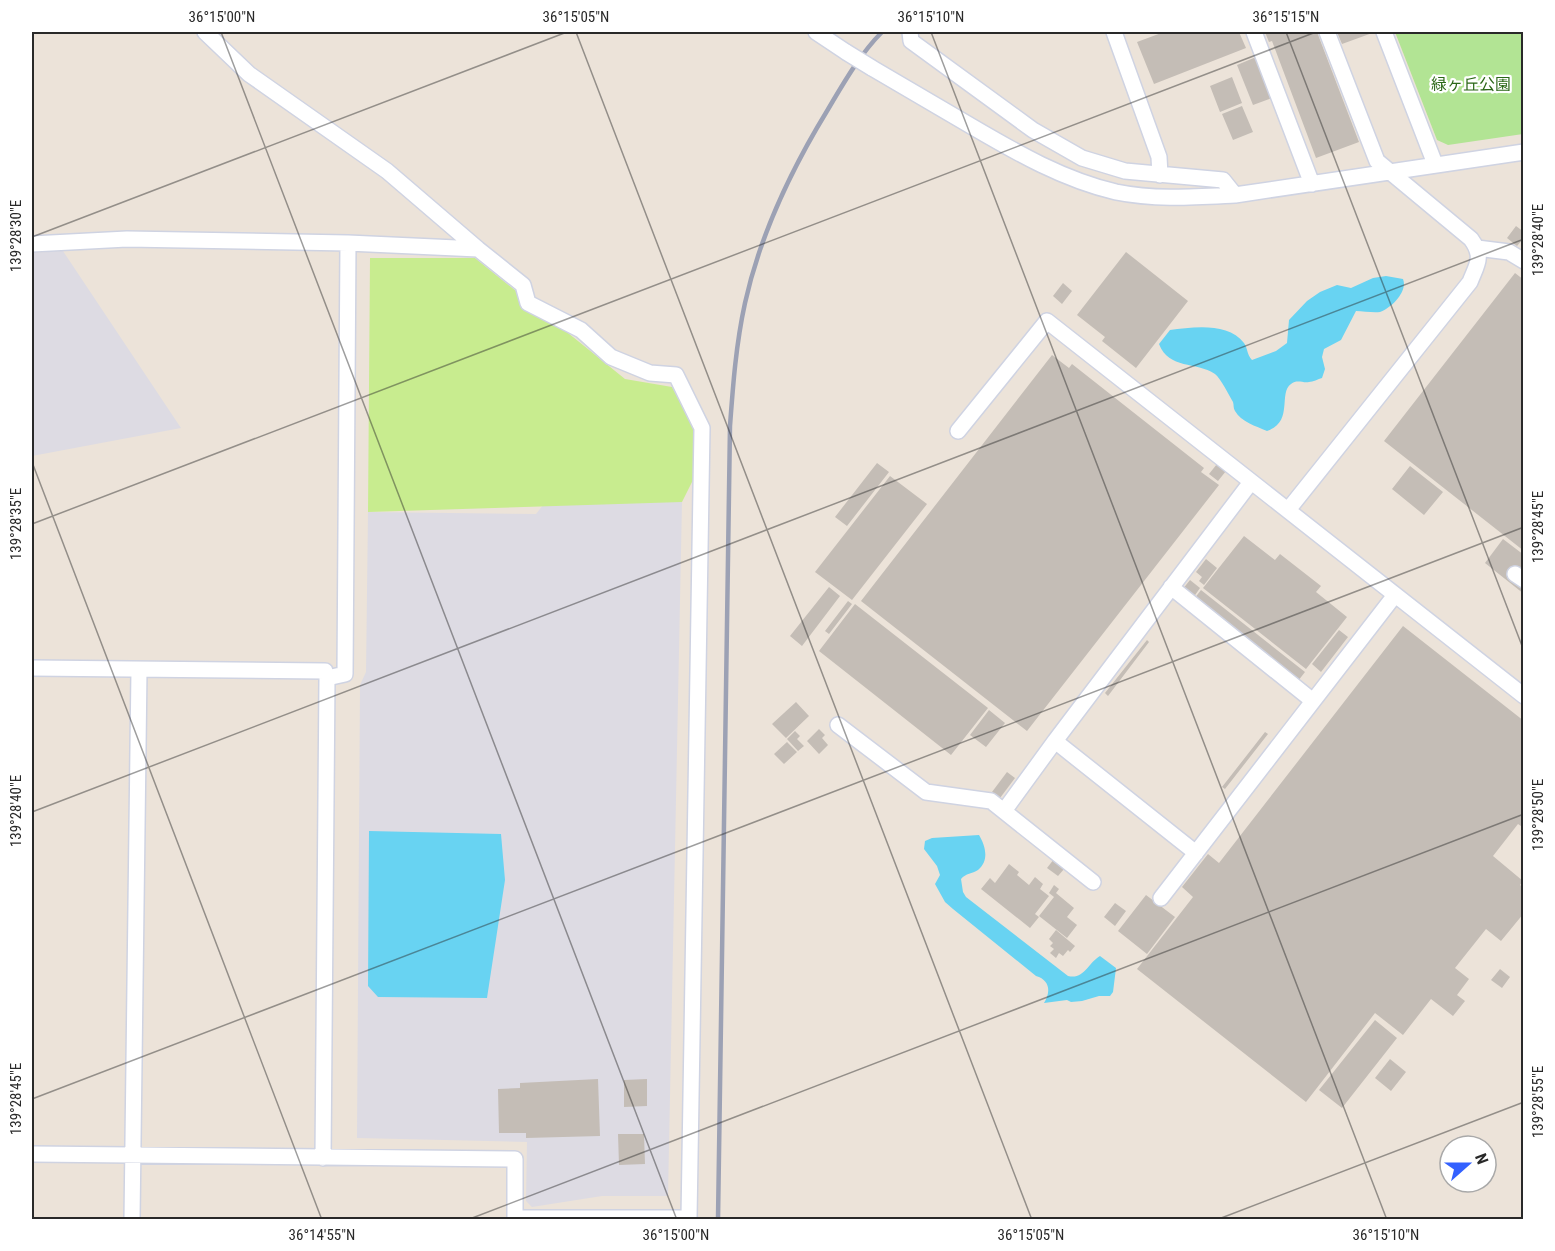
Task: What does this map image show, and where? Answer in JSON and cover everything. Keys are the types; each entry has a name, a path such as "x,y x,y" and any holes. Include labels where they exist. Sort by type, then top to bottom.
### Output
{"street":[{"path":"32,1154 515,1160 515,1218 689,1218 702,428 676,375 650,373 611,357 581,330 528,303 523,285 477,249 387,171 249,74 205,32"},
{"path":"816,32 872,68 1031,160 1083,182 1116,192 1163,197 1235,195 1524,152"},
{"path":"910,32 911,41 1058,146 1082,158 1125,171 1223,180 1235,195"},
{"path":"1114,32 1159,157 1160,175"},
{"path":"1254,32 1312,184"},
{"path":"1288,510 1470,282 1479,258 1477,248 1471,239 1377,161 1327,32"},
{"path":"1384,32 1435,164"},
{"path":"32,244 127,239 348,243 477,249"},
{"path":"327,678 345,674 348,243"},
{"path":"1477,248 1509,252 1524,261"},
{"path":"958,431 1047,321 1524,696"},
{"path":"1004,811 1251,482"},
{"path":"1172,587 1313,701"},
{"path":"1161,898 1395,595"},
{"path":"32,668 326,670 323,1158"},
{"path":"132,1220 139,670"},
{"path":"838,725 926,792 991,801 1093,882"},
{"path":"1055,741 1196,853"}],"shaded area":[{"path":"63,251 181,428 32,456 32,253"},
{"path":"547,500 682,502 668,1196 602,1196 532,1207 526,1201 527,1142 357,1138 360,685 366,672 368,512 536,514"}],"green space":[{"name":"緑ヶ丘公園","path":"1395,32 1523,32 1523,134 1448,145 1437,140"},
{"path":"370,258 475,258 625,379 672,387 695,429 693,480 682,502 368,512"}],"water":[{"path":"1386,276 1403,279 1403,289 1398,298 1380,312 1356,311 1341,340 1324,349 1322,357 1325,369 1322,378 1311,382 1297,381 1291,384 1287,388 1280,421 1267,431 1238,415 1227,391 1215,374 1169,358 1159,344 1170,330 1199,327 1220,329 1237,336 1244,343 1252,360 1276,351 1287,343 1289,320 1307,301 1320,292 1337,285 1351,288 1373,278"},
{"path":"369,831 501,834 505,880 487,998 378,997 368,986"},
{"path":"979,835 984,848 984,862 978,870 961,879 966,897 1068,976 1078,976 1100,956 1116,968 1113,992 1110,996 1099,996 1082,1001 1044,1003 1048,995 1047,983 945,902 935,884 940,875 937,866 924,849 925,841 932,838"}],"building":[{"path":"1164,32 1239,32 1246,48 1154,84 1137,42"},
{"path":"1265,32 1317,32 1359,142 1316,158 1272,41 1269,42"},
{"path":"1337,32 1375,32 1342,44"},
{"path":"1256,57 1272,98 1253,105 1237,65"},
{"path":"1232,77 1242,103 1220,112 1210,86"},
{"path":"1242,106 1253,132 1233,140 1222,114"},
{"path":"1516,226 1524,232 1524,238 1517,246 1507,238"},
{"path":"1126,252 1188,301 1136,368 1102,341 1105,337 1077,315"},
{"path":"1515,273 1524,280 1524,551 1384,441"},
{"path":"1063,283 1072,291 1062,304 1053,296"},
{"path":"1052,355 1069,368 1072,364 1204,468 1201,472 1219,485 1027,731 861,601"},
{"path":"877,463 889,472 847,526 835,517"},
{"path":"1217,464 1226,471 1218,481 1209,474"},
{"path":"1410,466 1443,492 1424,515 1392,489"},
{"path":"890,476 927,504 852,600 815,572"},
{"path":"1244,536 1275,560 1280,554 1321,586 1316,592 1347,617 1306,669 1203,588"},
{"path":"1503,539 1524,555 1524,594 1485,563"},
{"path":"1206,559 1217,568 1204,585 1199,581 1202,577 1196,572"},
{"path":"1190,580 1200,588 1193,598 1182,590"},
{"path":"829,587 840,596 802,646 790,636"},
{"path":"1201,590 1305,672 1298,681 1194,599"},
{"path":"848,601 852,604 829,634 825,631"},
{"path":"855,604 988,708 951,755 819,651"},
{"path":"1403,626 1524,721 1524,828 1518,824 1493,856 1523,881 1520,885 1524,888 1524,913 1501,941 1486,929 1455,968 1469,979 1457,995 1465,1001 1453,1016 1431,999 1403,1035 1375,1013 1306,1102 1137,969 1193,897 1182,887 1208,854 1219,863"},
{"path":"1339,630 1348,637 1321,672 1312,664"},
{"path":"1147,640 1149,642 1108,696 1105,693"},
{"path":"796,702 809,716 786,738 772,724"},
{"path":"989,710 1005,723 986,747 970,735"},
{"path":"819,729 825,735 822,738 828,745 819,754 807,741"},
{"path":"795,731 800,736 797,739 804,746 798,751 787,739"},
{"path":"1265,732 1268,734 1225,789 1222,787"},
{"path":"787,742 797,752 784,764 774,754"},
{"path":"1007,772 1015,778 1000,798 992,792"},
{"path":"1054,859 1065,868 1058,876 1047,868"},
{"path":"1009,864 1029,885 1035,877 1043,884 1040,889 1049,896 1035,914 1039,917 1030,928 981,889 990,878 995,883"},
{"path":"1054,885 1059,889 1056,893 1074,908 1067,917 1077,925 1067,938 1039,916 1054,897 1049,893"},
{"path":"1146,895 1175,917 1147,954 1118,931"},
{"path":"1115,903 1126,911 1115,926 1104,917"},
{"path":"1056,930 1075,946 1063,956 1059,953 1056,958 1050,953 1054,949 1050,946 1053,943 1049,939"},
{"path":"1500,969 1510,977 1502,988 1491,980"},
{"path":"1375,1020 1397,1038 1342,1108 1319,1090"},
{"path":"1390,1059 1406,1072 1391,1091 1375,1078"},
{"path":"598,1079 600,1136 526,1138 526,1133 499,1133 498,1089 520,1088 520,1083"},
{"path":"647,1079 647,1106 624,1107 624,1080"},
{"path":"618,1134 644,1134 645,1164 619,1165"}],"railway":[{"path":"718,1220 730,426 737,349 751,278 778,204 801,156 839,90 859,60 882,32"}]}
